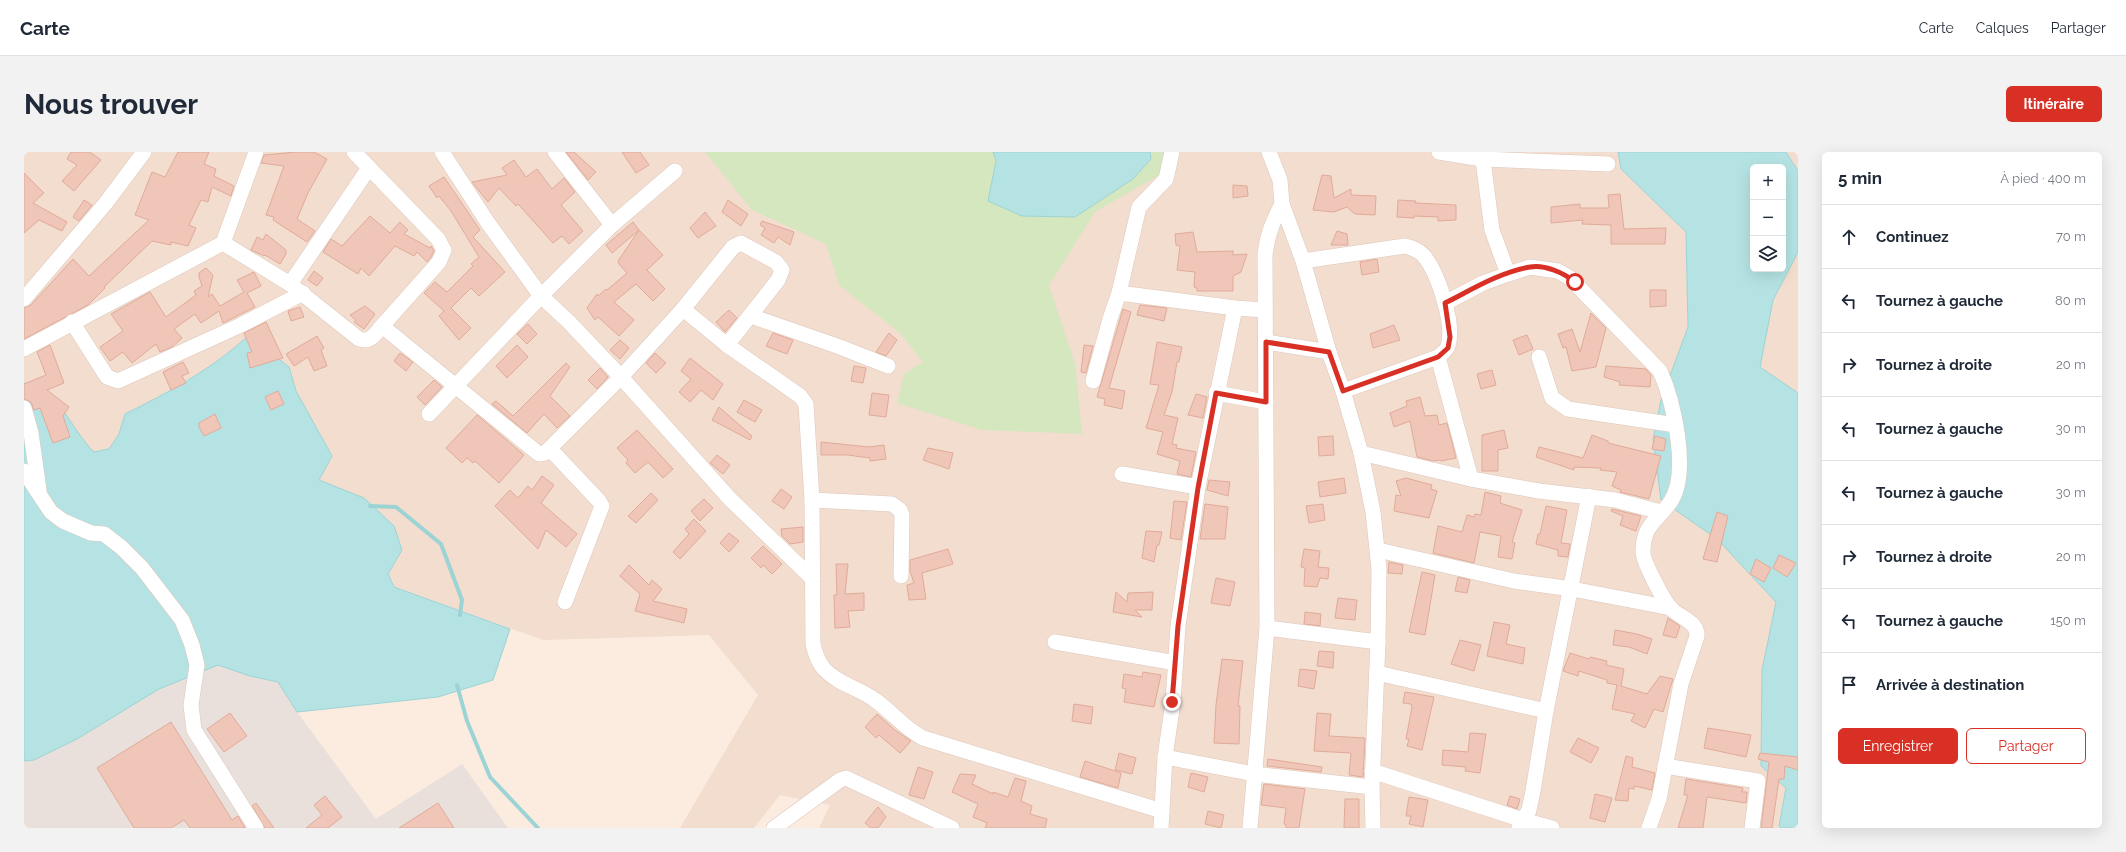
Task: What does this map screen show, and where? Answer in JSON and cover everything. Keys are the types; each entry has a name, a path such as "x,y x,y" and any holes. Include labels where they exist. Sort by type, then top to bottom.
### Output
{"street":[{"path":"24,299 105,204 144,152"},
{"path":"24,349 72,322 223,243 256,152"},
{"path":"223,243 303,293 359,339 365,341 371,339 439,262 444,250 438,239 355,152"},
{"path":"442,152 488,223 541,296 569,322 621,377 730,499 813,579"},
{"path":"555,152 612,225"},
{"path":"1093,381 1110,319 1119,293 1139,207 1166,179 1172,152"},
{"path":"1269,152 1280,180 1282,204 1303,261 1329,352 1343,391 1361,453 1378,550 1378,642 1372,771 1373,828"},
{"path":"1439,152 1608,164"},
{"path":"1482,156 1492,230 1508,274"},
{"path":"290,284 369,168"},
{"path":"430,414 541,296 612,225 675,171"},
{"path":"1250,828 1267,628 1265,254 1267,238 1273,221 1282,204"},
{"path":"382,326 539,454 545,453 550,449 621,377 683,309 733,247 741,243 776,262 782,270 778,280 727,345"},
{"path":"1303,261 1405,246 1415,249 1423,255 1429,265 1445,303 1450,337 1448,348 1438,357 1343,391"},
{"path":"1445,303 1483,283 1530,267 1558,272 1570,278 1660,371 1665,382 1676,425 1679,467 1677,488 1672,500 1649,527 1643,552 1644,562 1671,608 1698,630 1681,684 1657,808 1649,828"},
{"path":"72,322 107,377 118,381 241,325 303,293"},
{"path":"1119,293 1235,308 1265,310"},
{"path":"1161,828 1165,757 1176,663 1178,626 1198,488 1216,393 1235,308"},
{"path":"683,309 727,345 804,399 812,500 813,644 816,656 823,668 834,678 874,699 916,734 924,738 1162,811"},
{"path":"751,316 840,347 888,366"},
{"path":"1266,342 1329,352"},
{"path":"1438,357 1471,478"},
{"path":"1539,357 1552,398 1568,409 1676,425"},
{"path":"1216,393 1266,402"},
{"path":"24,408 31,433 40,495"},
{"path":"550,449 602,506 565,602"},
{"path":"1361,453 1471,478 1539,491 1615,500 1661,512"},
{"path":"24,471 51,512 63,521 91,533 104,534 121,547 142,568 182,620 192,646 197,665 191,705 194,730 256,828"},
{"path":"1122,474 1198,488"},
{"path":"1521,824 1529,810 1533,791 1546,711 1572,589 1589,496"},
{"path":"812,500 892,504 896,506 902,515 901,576"},
{"path":"1378,550 1514,580 1572,589 1671,608"},
{"path":"1267,628 1378,642"},
{"path":"1055,642 1176,663"},
{"path":"1377,674 1546,711"},
{"path":"1165,757 1254,774 1372,787"},
{"path":"1665,766 1758,781 1752,828"},
{"path":"1372,771 1521,824 1552,828"},
{"path":"774,828 840,780 846,778 952,828"}],"shaded area":[{"path":"24,152 1618,152 1621,169 1686,232 1688,327 1661,400 1717,539 1776,602 1762,670 1761,766 1786,788 1779,826 1781,828 819,828 830,805 780,795 754,828 680,828 758,695 709,635 543,640 394,587 388,574 402,550 364,498 319,480 332,456 296,391 289,367 249,337 209,368 125,414 119,434 110,449 94,452 81,440 67,416 45,393 24,383"},
{"path":"1786,152 1798,152 1798,171"},
{"path":"1798,252 1798,393 1760,368 1773,300"},
{"path":"218,665 250,676 278,682 297,712 376,819 462,764 508,828 24,828 24,761 34,760 77,739 159,689"}],"green space":[{"path":"705,152 1170,152 1168,170 1095,212 1049,285 1075,364 1082,434 982,430 897,403 904,374 923,362 900,333 839,285 826,244 752,210"}],"water":[{"path":"993,152 1150,152 1151,159 1133,179 1075,217 1022,216 988,201 996,161"},
{"path":"1618,152 1786,152 1798,171 1798,252 1773,300 1760,367 1798,393 1798,828 1781,828 1779,826 1786,788 1761,766 1762,670 1776,602 1717,539 1661,500 1653,439 1661,400 1688,327 1686,232 1621,169"},
{"path":"248,336 289,367 296,391 332,456 319,480 364,498 394,526 402,550 388,574 394,587 510,629 493,680 438,697 297,712 278,682 250,676 218,665 159,689 77,739 34,760 24,761 24,383 44,392 51,397 58,404 81,437 94,452 109,449 119,434 125,414 157,398 205,370"}],"building":[{"path":"71,152 90,152 101,160 74,191 62,181 77,165 67,159"},
{"path":"178,152 209,152 204,164 216,169 214,176 234,186 231,196 212,187 208,202 201,200 189,225 196,228 188,246 171,242 171,245 152,241 104,287 105,288 88,305 24,339 24,308 31,305 73,259 89,276 149,220 135,215 152,172 165,177"},
{"path":"314,152 327,159 308,193 297,219 315,231 307,242 273,220 274,217 266,215 284,166 261,163 264,155"},
{"path":"566,152 574,152 596,172 588,180"},
{"path":"622,152 640,152 649,165 636,173"},
{"path":"514,160 526,177 537,169 552,189 564,178 575,192 561,205 583,231 569,244 562,236 553,243 518,204 516,206 499,188 488,202 472,182 507,175 502,168"},
{"path":"24,173 44,193 33,203 67,222 62,231 39,220 24,233"},
{"path":"1322,175 1331,176 1334,198 1351,189 1351,195 1376,196 1375,215 1355,214 1347,207 1334,212 1313,210"},
{"path":"444,177 480,230 473,237 505,272 479,296 471,288 451,308 471,328 459,340 439,316 444,311 424,293 435,282 447,292 473,266 471,264 479,257 451,211 439,196 437,198 429,186"},
{"path":"1233,185 1247,186 1248,196 1233,198"},
{"path":"1620,194 1624,229 1666,228 1665,244 1611,244 1611,225 1582,224 1583,220 1551,223 1551,207 1580,204 1580,208 1609,208 1608,195"},
{"path":"84,200 92,205 79,221 73,217"},
{"path":"728,200 748,214 741,226 722,212"},
{"path":"1398,200 1416,201 1415,203 1456,205 1456,220 1438,221 1438,217 1397,217"},
{"path":"705,212 716,226 698,238 690,228"},
{"path":"370,216 390,233 400,222 408,230 404,234 430,248 431,246 434,251 431,257 427,262 417,252 414,256 395,246 369,276 361,268 358,274 323,252 331,239 342,246"},
{"path":"762,221 794,232 790,245 778,237 774,243 761,235 765,228 760,225"},
{"path":"633,222 639,230 612,253 606,245"},
{"path":"639,230 663,255 647,270 665,289 653,301 636,284 614,302 634,320 619,336 598,317 595,320 587,308 597,294 598,296 606,289 607,290 627,273 618,261"},
{"path":"1337,231 1347,234 1348,245 1331,245"},
{"path":"1193,232 1197,252 1233,251 1233,255 1247,254 1241,272 1233,276 1233,291 1197,291 1197,288 1194,287 1195,272 1177,270 1180,246 1176,245 1175,234"},
{"path":"266,234 286,250 286,254 280,264 265,255 264,256 251,250 257,237 263,240"},
{"path":"1377,259 1379,272 1362,275 1360,262"},
{"path":"206,268 213,275 208,297 212,294 220,306 244,292 237,280 254,272 261,286 247,293 255,307 223,323 219,311 201,323 195,314 174,329 182,338 172,347 160,352 156,344 132,363 123,352 110,361 100,347 123,331 111,314 150,292 166,317 196,295 194,291 202,286 199,273"},
{"path":"314,271 323,278 317,286 308,280"},
{"path":"1650,290 1666,290 1666,306 1650,307"},
{"path":"1140,305 1167,308 1164,321 1137,315"},
{"path":"365,306 375,314 364,329 354,322 356,320 350,315"},
{"path":"300,307 304,317 291,321 288,311"},
{"path":"1123,309 1131,312 1109,388 1125,391 1122,409 1104,405 1105,399 1097,397"},
{"path":"729,310 737,318 725,332 716,322"},
{"path":"1591,313 1606,328 1596,367 1572,371 1566,347 1563,348 1558,334 1572,329 1580,352"},
{"path":"266,322 283,358 250,368 247,353 252,352 244,333"},
{"path":"528,324 537,334 527,344 517,334"},
{"path":"1394,325 1400,340 1373,348 1370,334"},
{"path":"773,333 793,340 787,354 766,346"},
{"path":"889,333 897,340 886,356 876,352"},
{"path":"1527,335 1533,349 1519,355 1513,340"},
{"path":"317,336 324,348 321,350 327,366 314,371 308,357 294,366 286,354"},
{"path":"620,340 629,348 620,359 610,350"},
{"path":"1157,342 1182,347 1179,362 1177,362 1172,392 1164,415 1178,418 1172,444 1177,445 1176,448 1196,452 1191,477 1177,474 1180,461 1157,454 1163,432 1146,428 1159,385 1150,384"},
{"path":"50,345 64,383 47,390 69,407 63,416 70,437 53,443 40,408 34,410 31,402 24,399 24,384 46,375 37,352"},
{"path":"517,345 528,357 507,378 496,366"},
{"path":"1084,345 1093,346 1086,373 1081,372"},
{"path":"400,353 413,362 406,371 394,361"},
{"path":"655,353 666,363 656,373 646,363"},
{"path":"690,358 723,384 713,400 701,390 690,402 679,392 691,379 681,371"},
{"path":"183,362 189,373 182,376 186,383 171,390 163,372"},
{"path":"566,363 570,367 550,396 570,416 557,428 544,414 527,433 492,404 496,401 513,416"},
{"path":"854,366 866,368 863,383 851,381"},
{"path":"1606,366 1646,369 1651,375 1650,387 1619,385 1620,382 1604,377"},
{"path":"600,368 608,377 597,389 588,380"},
{"path":"1492,370 1496,385 1481,389 1477,374"},
{"path":"434,380 442,387 425,405 417,397"},
{"path":"278,391 284,404 271,410 265,397"},
{"path":"872,393 889,395 886,417 869,415"},
{"path":"1196,394 1207,397 1203,418 1188,415"},
{"path":"1420,397 1425,416 1437,415 1439,425 1447,423 1456,458 1433,461 1417,457 1410,421 1394,427 1390,413 1407,406 1406,401"},
{"path":"744,400 762,410 755,422 737,412"},
{"path":"719,407 752,436 750,440 712,420"},
{"path":"215,414 221,428 204,436 199,427 199,423"},
{"path":"477,415 524,455 499,483 475,461 473,463 467,458 462,463 446,448"},
{"path":"637,430 673,469 663,478 648,462 635,473 626,463 628,460 617,448"},
{"path":"1504,430 1508,448 1498,450 1498,471 1482,471 1482,435"},
{"path":"1592,435 1608,441 1608,443 1661,456 1649,499 1620,492 1621,490 1612,486 1617,472 1600,470 1601,468 1574,467 1574,470 1536,457 1539,447 1583,458"},
{"path":"1333,436 1334,455 1319,456 1318,437"},
{"path":"1655,436 1666,439 1664,451 1652,449"},
{"path":"821,442 869,447 884,445 886,459 870,461 870,458 848,455 821,455"},
{"path":"928,448 953,453 949,469 923,460"},
{"path":"717,455 730,465 723,474 710,463"},
{"path":"542,476 554,485 541,503 577,534 566,547 546,530 538,549 495,506 510,490 518,498 528,486 532,490"},
{"path":"1344,478 1346,493 1320,497 1318,482"},
{"path":"1406,478 1432,485 1431,489 1437,491 1429,518 1394,511 1396,495 1401,496 1396,481"},
{"path":"1209,480 1230,482 1228,496 1207,490"},
{"path":"781,489 792,497 784,509 772,501"},
{"path":"1485,492 1501,496 1500,503 1522,510 1512,542 1515,543 1512,559 1498,557 1501,536 1480,532 1474,563 1433,553 1438,526 1462,532 1467,515 1474,517 1475,514 1481,515"},
{"path":"651,493 658,500 636,523 628,516"},
{"path":"704,499 713,508 700,521 691,511"},
{"path":"1174,501 1187,502 1181,540 1170,538"},
{"path":"1205,504 1228,507 1225,539 1200,539"},
{"path":"1323,504 1325,520 1309,523 1306,506"},
{"path":"1546,506 1567,510 1561,543 1570,544 1568,557 1558,556 1558,550 1536,544 1538,534 1540,534"},
{"path":"1612,509 1641,516 1636,531 1620,525 1623,516 1611,511"},
{"path":"1717,512 1728,516 1717,562 1703,559"},
{"path":"694,519 706,531 680,559 673,552 689,534 685,529"},
{"path":"803,527 803,542 790,544 782,536 781,529"},
{"path":"1146,531 1162,532 1159,545 1157,545 1154,562 1142,558"},
{"path":"729,533 739,541 729,552 720,543"},
{"path":"763,546 782,564 772,574 763,565 761,568 751,558"},
{"path":"948,549 953,564 922,573 926,599 909,600 907,585 914,583 910,571 910,560"},
{"path":"1304,549 1320,551 1318,567 1329,568 1328,579 1320,578 1317,587 1304,586 1305,568 1301,567"},
{"path":"1779,555 1796,563 1787,577 1773,568"},
{"path":"1756,559 1771,568 1764,582 1750,574"},
{"path":"1389,562 1403,565 1402,574 1388,573"},
{"path":"836,564 848,564 845,594 864,593 864,610 848,611 850,627 835,628 834,595 837,595"},
{"path":"629,565 649,585 652,580 662,589 653,601 687,609 684,623 635,611 640,594 620,576"},
{"path":"1422,572 1435,575 1425,635 1409,632"},
{"path":"1458,577 1470,580 1467,593 1455,591"},
{"path":"1216,578 1235,582 1230,606 1211,603"},
{"path":"1116,592 1127,602 1128,593 1153,592 1152,610 1135,610 1142,617 1113,612"},
{"path":"1338,598 1357,600 1355,620 1335,618"},
{"path":"1305,612 1321,614 1320,626 1304,624"},
{"path":"1668,618 1680,626 1676,638 1663,635"},
{"path":"1494,622 1510,625 1506,644 1525,648 1523,664 1487,656"},
{"path":"1615,630 1637,634 1652,639 1647,654 1629,647 1613,645"},
{"path":"1460,640 1481,645 1474,671 1451,664"},
{"path":"1319,651 1334,652 1333,668 1317,666"},
{"path":"1570,653 1589,659 1590,657 1607,661 1606,665 1624,669 1621,686 1647,694 1660,676 1673,679 1663,712 1654,709 1645,728 1631,721 1635,714 1612,709 1617,685 1607,683 1607,680 1579,671 1578,676 1563,671"},
{"path":"1222,659 1243,661 1238,706 1240,706 1239,744 1214,743 1216,705"},
{"path":"1300,669 1317,671 1314,689 1298,686"},
{"path":"1143,672 1161,675 1154,707 1124,702 1126,689 1122,688 1124,674 1142,677"},
{"path":"1405,692 1434,697 1422,750 1407,746 1409,739 1406,739 1412,707 1411,704 1403,703"},
{"path":"1074,704 1093,707 1091,724 1072,721"},
{"path":"230,713 247,736 224,752 207,729"},
{"path":"1317,713 1331,714 1329,736 1365,738 1363,777 1349,775 1351,753 1314,751"},
{"path":"877,714 896,731 911,741 900,753 879,735 876,738 865,727"},
{"path":"171,722 232,820 238,816 245,828 190,828 184,820 171,828 134,828 97,768"},
{"path":"1708,728 1751,735 1746,757 1704,748"},
{"path":"1470,733 1486,734 1480,773 1465,771 1466,767 1442,765 1443,750 1468,752"},
{"path":"1578,738 1599,748 1591,763 1570,752"},
{"path":"1119,753 1136,758 1132,774 1115,770"},
{"path":"1760,753 1798,757 1798,770 1785,766 1784,779 1779,779 1772,828 1761,828 1769,762 1758,759"},
{"path":"1626,756 1633,758 1632,767 1655,773 1652,790 1634,786 1634,789 1629,788 1628,801 1615,800"},
{"path":"1268,759 1322,767 1321,772 1267,766"},
{"path":"1085,761 1121,773 1118,788 1080,777"},
{"path":"918,767 933,772 924,799 909,795"},
{"path":"1191,773 1208,777 1204,792 1188,787"},
{"path":"960,774 976,775 972,784 993,794 993,792 1008,797 1015,778 1026,781 1021,801 1032,806 1030,814 1047,819 1045,828 985,828 987,823 973,817 978,804 952,792"},
{"path":"1686,779 1743,788 1742,792 1747,792 1746,803 1707,797 1703,828 1678,828 1688,795 1684,795"},
{"path":"1264,784 1305,789 1299,828 1286,828 1286,825 1284,824 1286,808 1261,805"},
{"path":"1595,794 1612,798 1605,822 1590,818"},
{"path":"325,796 342,817 328,828 306,828 322,815 314,805"},
{"path":"1510,796 1520,799 1517,809 1507,805"},
{"path":"1409,797 1428,800 1423,827 1409,824 1411,816 1406,816"},
{"path":"1345,799 1359,799 1359,828 1344,828"},
{"path":"256,803 274,828 265,828 252,806"},
{"path":"438,803 454,828 399,828"},
{"path":"878,807 886,817 878,828 871,828 865,823"},
{"path":"1208,811 1224,815 1221,828 1205,824"}],"waterway":[{"path":"370,506 396,507 441,544 462,600 460,615"},
{"path":"457,685 467,721 490,777 538,828"}],"route":[{"path":"1172,702 1178,626 1198,488 1216,393 1266,402 1266,342 1329,352 1343,391 1438,357 1448,348 1450,337 1445,303 1483,283 1530,267 1558,272 1575,282"}]}
